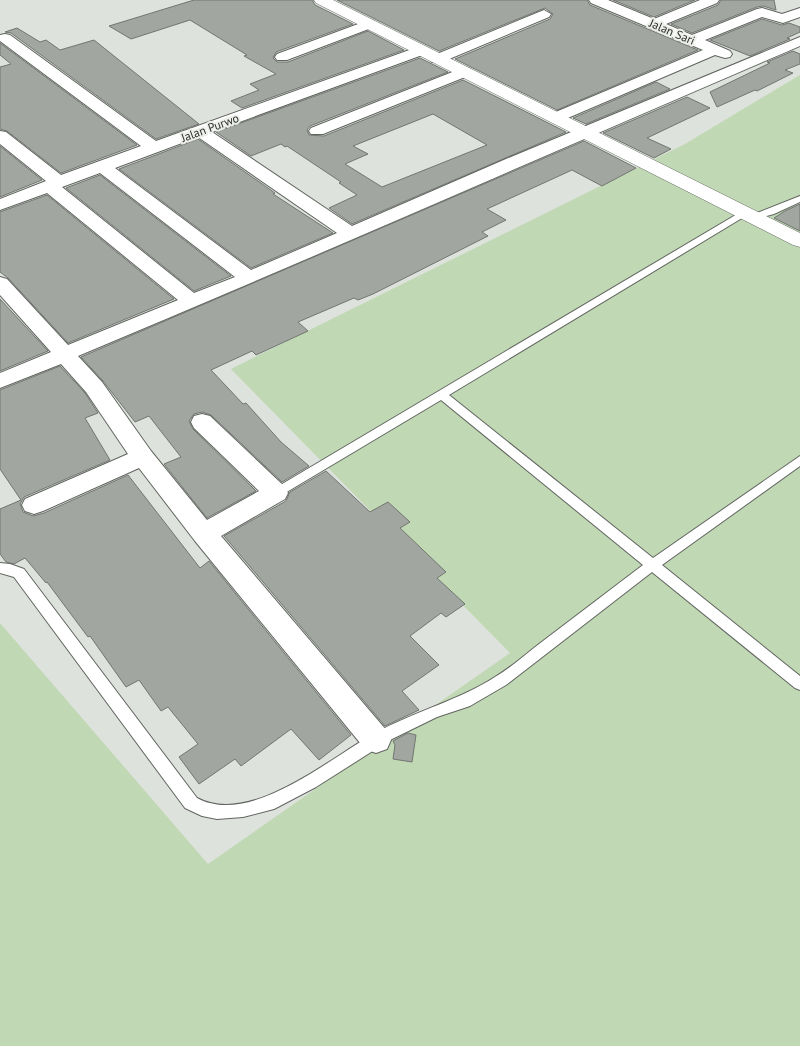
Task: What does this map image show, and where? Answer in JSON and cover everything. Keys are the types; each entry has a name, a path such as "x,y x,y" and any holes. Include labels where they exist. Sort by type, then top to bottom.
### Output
{"street":[{"path":"321,0 420,51 557,117 800,241"},
{"name":"Jalan Sari","path":"596,0 748,64"},
{"path":"655,24 712,0"},
{"path":"693,40 762,12 783,19 800,12"},
{"path":"437,59 544,14"},
{"path":"282,57 369,24"},
{"path":"5,38 154,148"},
{"path":"0,381 250,278 350,233 800,41"},
{"path":"557,117 715,50"},
{"name":"Jalan Purwo","path":"0,205 420,51"},
{"path":"317,131 465,72"},
{"path":"201,132 350,233"},
{"path":"0,136 191,301"},
{"path":"103,167 250,278"},
{"path":"0,283 94,386 143,457 204,534 376,740"},
{"path":"202,422 276,492 204,534"},
{"path":"34,505 143,457"}],"lane":[{"path":"276,492 748,215 771,212 800,199"},
{"path":"441,394 800,684"},
{"path":"0,568 10,569 19,573 191,803 202,809 217,812 243,810 268,804 311,782 376,740 433,712 464,702 501,680 653,564 800,460"}],"green space":[{"path":"800,75 800,1046 0,1046 0,623 208,864 510,653 231,369 685,144"}],"building":[{"path":"194,0 312,0 315,5 353,24 276,52 273,58 277,62 288,62 368,31 404,50 242,108 231,101 259,90 250,84 276,74 244,56 247,55 190,20 131,39 109,26"},
{"path":"337,0 587,0 590,5 698,50 557,110 455,59 550,19 553,14 545,8 439,51"},
{"path":"613,0 695,0 654,17"},
{"path":"721,0 774,0 776,10 763,6 757,7 692,33 671,24 718,5"},
{"path":"762,19 782,25 789,23 800,27 800,32 787,38 790,39 750,56 710,40"},
{"path":"17,28 40,42 46,40 60,50 94,40 199,124 156,139 11,33 5,32"},
{"path":"0,43 137,145 61,173 7,131 0,129 0,67 11,64 0,55"},
{"path":"793,51 800,54 800,64 785,70 793,73 757,91 755,90 717,107 710,92 770,63 767,62"},
{"path":"420,58 448,72 310,126 307,130 309,135 324,136 463,80 566,132 352,224 329,208 357,195 339,183 341,182 287,146 285,147 281,144 251,156 216,132","holes":["433,114 487,145 382,187 345,164 368,154 353,146"]},
{"path":"656,82 670,89 586,124 573,118"},
{"path":"687,97 710,108 647,138 671,149 654,158 603,133"},
{"path":"198,139 275,193 273,194 333,233 251,268 119,169"},
{"path":"584,141 636,168 602,186 572,170 487,209 506,220 482,232 488,236 373,294 358,300 354,298 298,322 308,331 256,355 252,351 211,370 243,404 246,403 281,442 309,466 282,482 211,415 202,412 194,414 189,421 193,429 256,491 207,518 164,464 181,457 149,416 135,422 103,381 81,357"},
{"path":"0,146 42,180 0,197"},
{"path":"100,175 231,276 194,291 66,188"},
{"path":"47,195 174,299 68,343 8,278 0,272 0,212"},
{"path":"800,204 800,231 774,218 785,211"},
{"path":"0,299 48,351 0,371"},
{"path":"60,366 85,393 98,413 85,418 110,460 24,497 20,504 23,512 33,516 44,513 128,475 200,568 209,561 351,735 319,760 291,729 241,766 235,759 199,784 179,757 198,744 168,707 161,711 139,680 126,687 90,636 88,637 47,582 25,558 14,564 6,562 0,554 0,509 21,500 0,469 0,390"},
{"path":"326,471 370,512 388,502 410,522 400,528 446,572 437,578 465,604 446,617 441,613 410,636 439,665 402,691 419,710 385,726 224,536 286,501 290,492"},
{"path":"408,733 416,735 412,762 393,759 395,745 393,741"}]}
